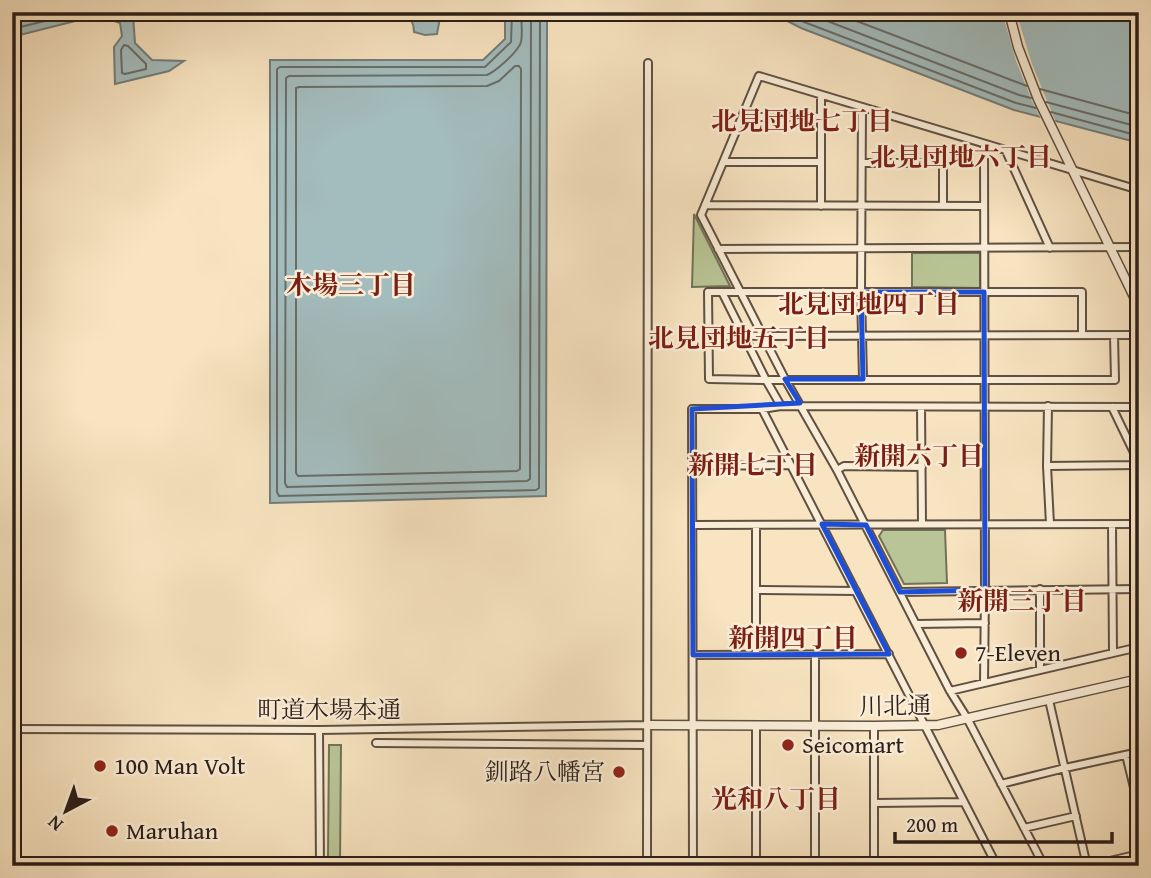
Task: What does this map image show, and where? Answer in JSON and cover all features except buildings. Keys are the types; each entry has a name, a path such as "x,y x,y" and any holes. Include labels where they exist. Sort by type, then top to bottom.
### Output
{"street":[{"path":"1010,12 1026,68 1051,126 1139,307"},
{"path":"647,866 648,63"},
{"path":"1044,866 967,718 950,691 837,470 785,379 701,215 759,76 1139,190"},
{"path":"821,96 821,205"},
{"path":"862,108 863,379"},
{"path":"742,117 821,117"},
{"path":"984,144 984,683"},
{"path":"1006,151 1050,248"},
{"path":"724,162 821,162"},
{"path":"862,163 943,163 943,205"},
{"path":"705,205 984,206"},
{"path":"718,249 1139,247"},
{"path":"1082,334 1082,292 708,292 709,379 1115,380 1114,335"},
{"path":"722,292 781,407"},
{"path":"709,336 1139,335"},
{"path":"1048,406 1050,524"},
{"path":"921,407 922,524"},
{"path":"1047,466 1139,464 1112,407"},
{"path":"693,866 692,409 1139,407"},
{"path":"762,410 997,866"},
{"path":"693,466 790,466"},
{"path":"837,470 844,466 922,467"},
{"path":"692,524 1139,524"},
{"path":"756,525 756,655"},
{"path":"1112,525 1113,653"},
{"path":"1040,589 1040,670"},
{"path":"900,592 1139,589"},
{"path":"756,590 856,590"},
{"path":"916,624 985,623"},
{"path":"950,691 1139,647"},
{"path":"693,655 889,654"},
{"path":"815,655 815,866"},
{"name":"川北通","path":"647,725 938,725 1139,679"},
{"path":"1049,700 1088,866 1139,854"},
{"name":"町道木場本通","path":"12,729 319,730 647,725"},
{"path":"756,725 756,866"},
{"path":"874,726 874,866"},
{"path":"319,730 320,866"},
{"path":"376,743 647,745"},
{"path":"1001,784 1139,752"},
{"path":"1126,755 1139,808"},
{"path":"874,803 964,802"},
{"path":"1024,828 1076,816"}],"highlighted area":[{"path":"861,292 984,292 985,590 900,592 866,525 822,524 889,654 693,655 692,409 800,403 785,379 863,379"}],"green space":[{"path":"1131,192 1139,194 1139,225 1132,225"},
{"path":"694,214 730,286 692,287"},
{"path":"912,253 980,253 980,288 912,287"},
{"path":"883,530 945,530 947,583 904,584 879,536"},
{"path":"329,745 341,745 340,866 332,866 328,858"}],"water":[{"path":"12,12 136,12 133,15 135,43 152,60 184,61 169,71 115,84 114,47 122,36 120,23 114,21 114,16 95,16 12,37"},
{"path":"402,12 441,12 437,34 414,32 411,20"},
{"path":"505,12 547,12 546,496 270,503 270,60 483,60 505,39"},
{"path":"770,12 1139,12 1139,143 1014,110 801,28"}],"pier":[{"path":"1002,12 1016,12 1032,64 1057,125 1042,121 1032,101 1016,61"}],"place":[{"name":"7-Eleven","path":"961,653"},
{"name":"Seicomart","path":"788,745"},
{"name":"100 Man Volt","path":"100,766"},
{"name":"釧路八幡宮","path":"619,772"},
{"name":"Maruhan","path":"112,831"}],"district":[{"name":"北見団地七丁目","path":"802,121"},
{"name":"北見団地六丁目","path":"961,157"},
{"name":"木場三丁目","path":"351,285"},
{"name":"北見団地四丁目","path":"869,304"},
{"name":"北見団地五丁目","path":"739,338"},
{"name":"新開六丁目","path":"919,456"},
{"name":"新開七丁目","path":"753,465"},
{"name":"新開三丁目","path":"1022,601"},
{"name":"新開四丁目","path":"793,638"},
{"name":"光和八丁目","path":"776,799"}]}
